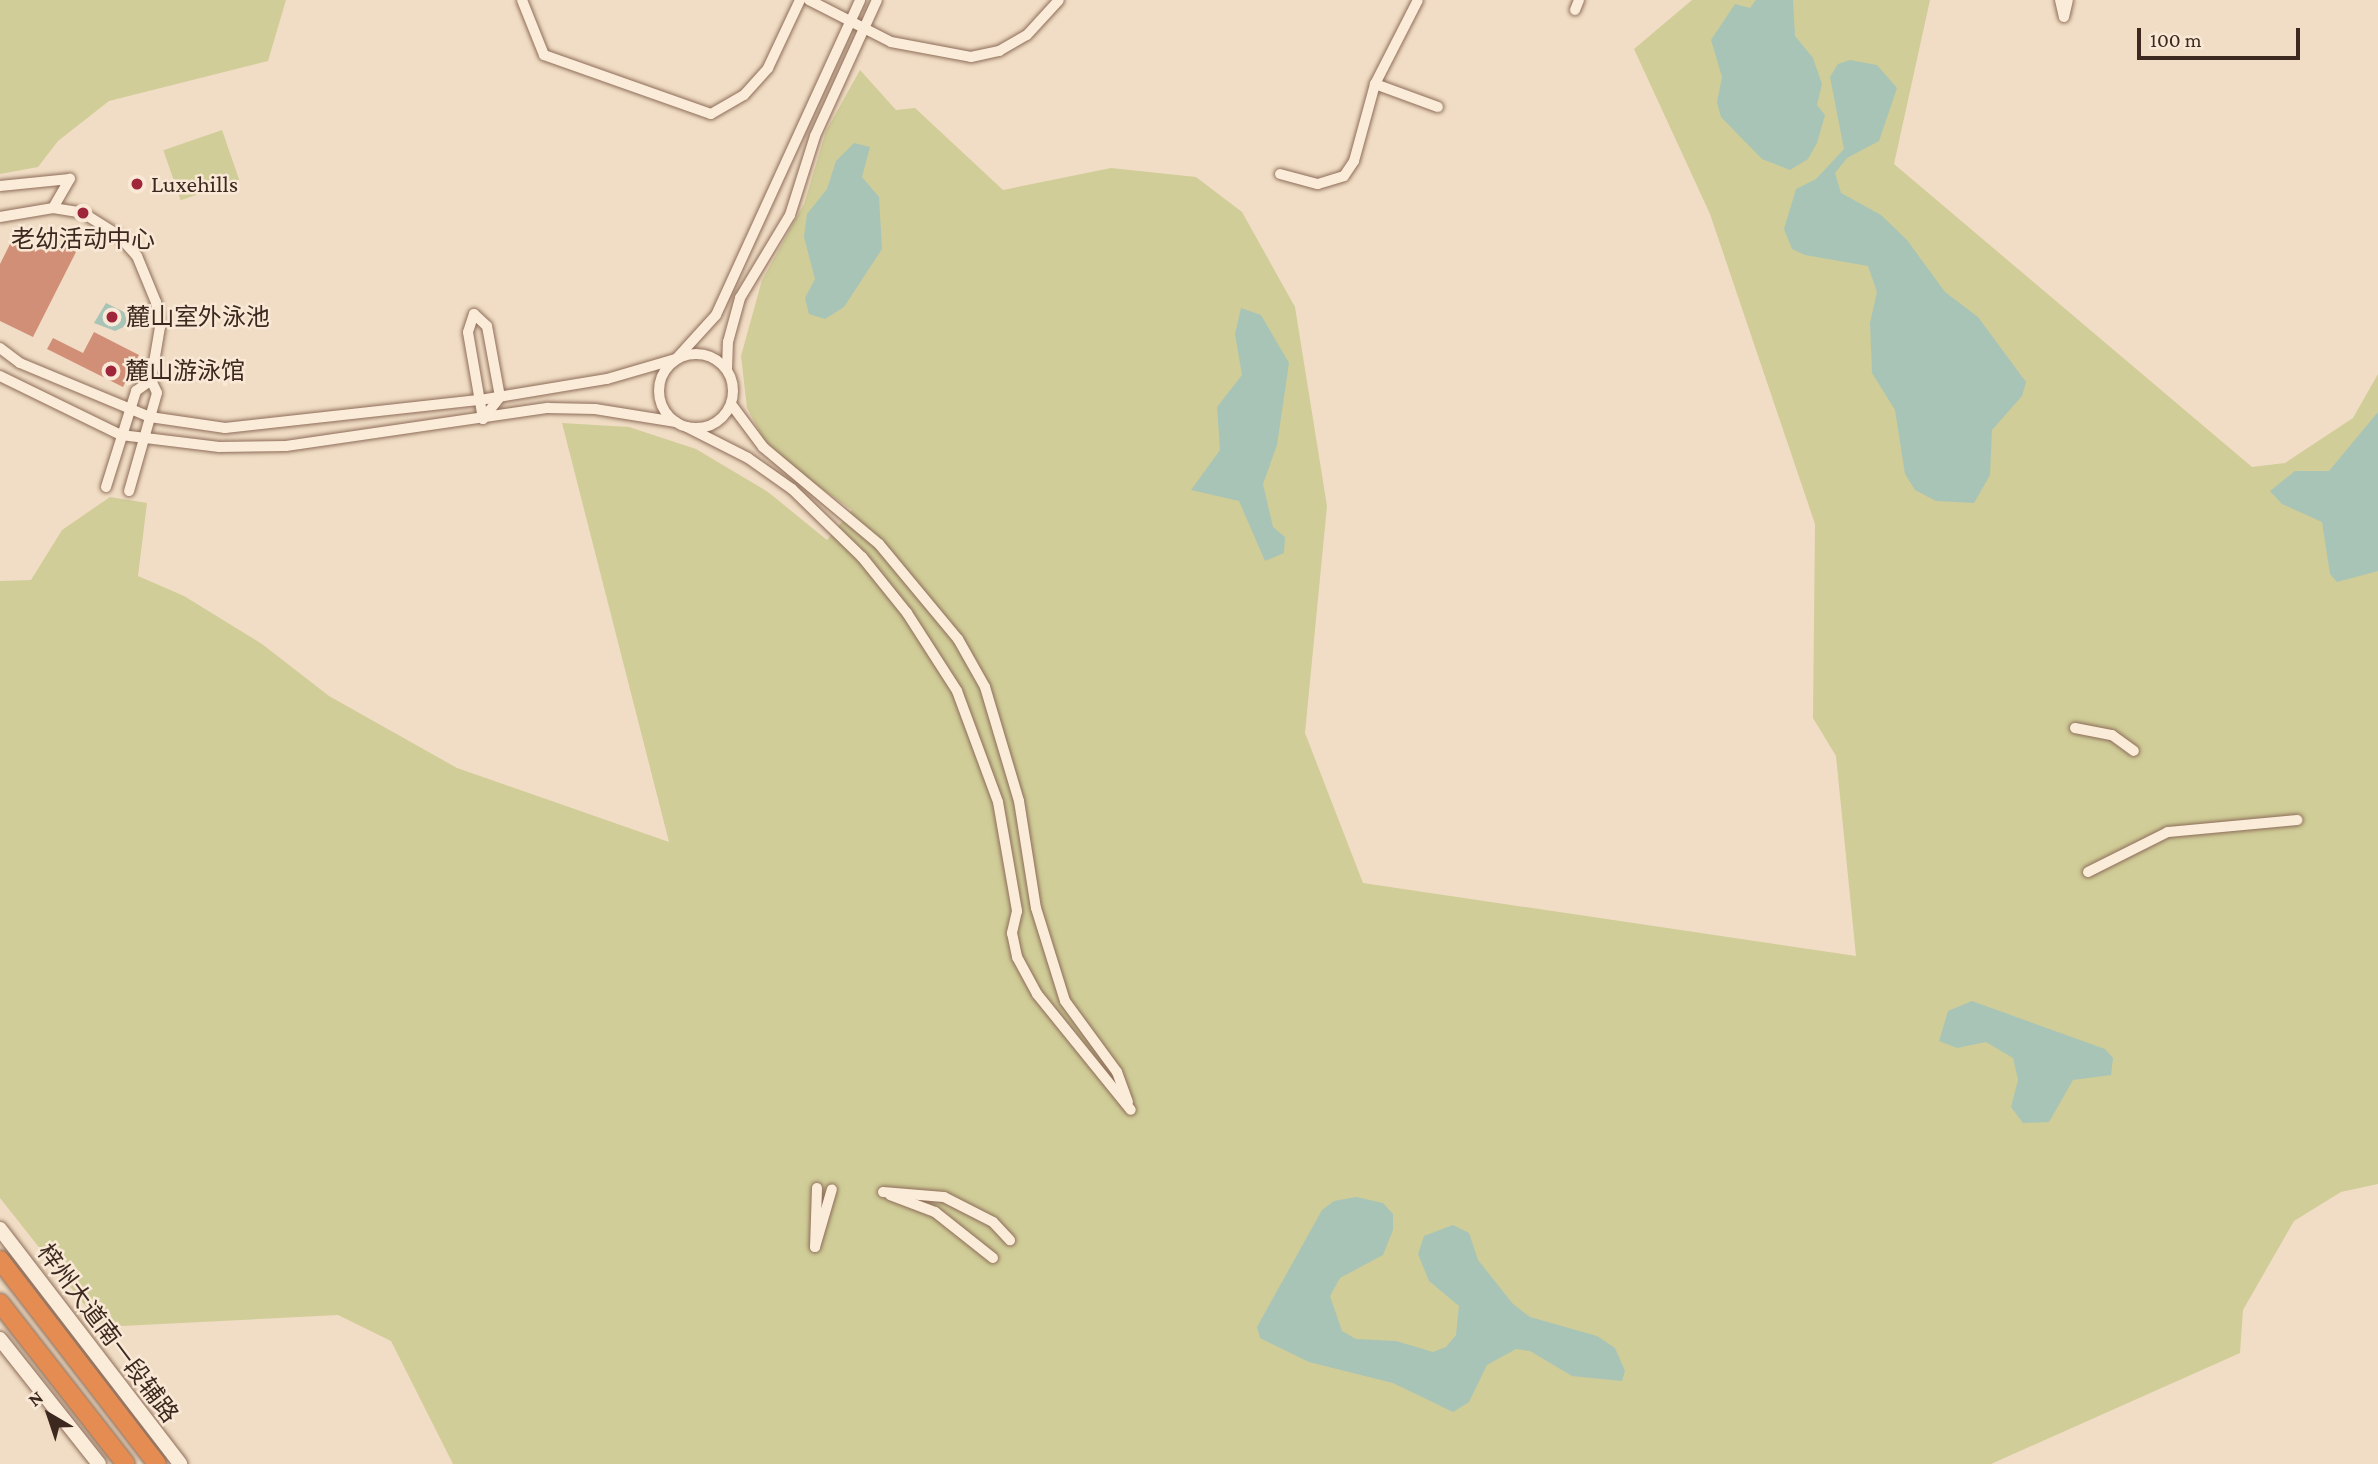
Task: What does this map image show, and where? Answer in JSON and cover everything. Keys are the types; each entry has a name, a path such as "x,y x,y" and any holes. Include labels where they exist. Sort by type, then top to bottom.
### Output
{"highway":[{"path":"0,1260 157,1464"},
{"path":"0,1303 126,1464"}],"main road":[{"name":"梓州大道南一段辅路","path":"0,1229 180,1464"},
{"path":"0,1329 27,1373"},
{"path":"0,1339 99,1464"}],"street":[{"path":"522,0 544,55 711,114 744,96 768,68 800,0"},
{"path":"809,0 891,42 971,57 999,51 1027,35 1059,0"},
{"path":"676,422 659,398 659,383 676,359 701,337 728,291 860,0"},
{"path":"0,376 121,435 143,440 286,446 571,408 676,422 792,489 862,557 907,613 957,691 998,802 1017,911 1012,933 1017,957 1037,994 1131,1110 1117,1072 1065,1001 1036,908 1019,801 985,687 958,639 879,544 799,481 763,447 731,404 727,342 740,298 790,215 815,136 877,0"},
{"path":"1280,174 1318,184 1344,176 1354,161 1376,84 1418,0"},
{"path":"2060,0 2064,17 2068,0"},
{"path":"1376,84 1438,107"},
{"path":"800,129 815,136"},
{"path":"0,186 70,179 52,208"},
{"path":"0,217 52,208 104,224 137,256 149,277 160,327 151,380 157,393 129,491"},
{"path":"728,291 740,298"},
{"path":"474,314 487,327 500,397 483,419 468,332 474,314"},
{"path":"0,348 20,363 130,410 150,417 225,428 500,397 607,379 676,359 704,354 727,369"},
{"path":"106,487 136,391 151,380"},
{"path":"687,427 713,424 731,404"},
{"path":"792,489 799,481"},
{"path":"2075,728 2112,735 2134,751"},
{"path":"2088,872 2168,832 2298,820"},
{"path":"817,1188 815,1247 832,1189"},
{"path":"993,1258 935,1212 883,1192 944,1197 993,1222 1010,1240"}],"shaded area":[{"path":"0,0 286,0 268,61 109,101 58,141 38,167 0,174"},
{"path":"1692,0 1930,0 1894,164 2252,467 2285,463 2353,418 2378,374 2378,1184 2341,1192 2294,1221 2243,1310 2240,1353 1991,1464 453,1464 391,1341 338,1315 102,1327 0,1198 0,581 31,580 62,530 110,497 147,503 138,576 184,596 262,644 329,696 457,768 669,842 562,423 629,427 696,449 768,492 827,540 852,510 791,467 763,438 747,408 741,356 762,280 804,204 826,131 860,70 896,110 915,108 1003,190 1111,168 1196,177 1242,212 1295,307 1327,506 1305,733 1363,883 1856,956 1836,756 1813,718 1815,524 1710,214 1634,49"},
{"path":"1756,0 1793,0 1795,36 1813,58 1822,84 1817,105 1825,115 1817,143 1808,159 1790,170 1762,159 1721,117 1717,102 1722,77 1711,40 1735,4 1750,8"},
{"path":"1850,60 1877,65 1897,88 1879,141 1847,158 1835,173 1841,193 1881,215 1907,240 1945,292 1978,317 2026,382 2022,396 1992,430 1990,475 1974,503 1936,501 1915,490 1905,474 1895,410 1872,373 1870,323 1877,292 1868,266 1805,255 1792,249 1784,229 1796,189 1816,179 1844,149 1830,77 1838,64"},
{"path":"222,130 239,180 181,200 163,150"},
{"path":"854,143 870,147 862,177 879,197 882,249 844,307 825,319 809,314 805,298 815,279 804,237 807,214 827,189 836,161"},
{"name":"麓山室外泳池","path":"106,303 124,312 128,325 115,331 94,323"},
{"path":"1241,308 1261,315 1289,363 1277,445 1263,484 1273,527 1285,537 1284,553 1265,561 1239,501 1191,490 1220,450 1217,407 1242,375 1235,334"},
{"path":"2378,412 2378,571 2337,582 2330,574 2322,522 2282,504 2270,491 2295,471 2329,471"},
{"path":"1972,1001 2105,1049 2113,1058 2111,1075 2073,1080 2049,1122 2023,1123 2011,1107 2018,1080 2013,1058 1986,1042 1957,1048 1939,1041 1948,1011"},
{"path":"1356,1197 1383,1203 1393,1214 1393,1230 1383,1255 1340,1278 1330,1296 1342,1331 1356,1339 1396,1341 1433,1352 1446,1347 1456,1335 1459,1306 1429,1281 1418,1254 1424,1236 1453,1225 1469,1233 1478,1260 1513,1304 1530,1317 1597,1336 1615,1348 1625,1371 1622,1381 1572,1376 1530,1351 1516,1349 1487,1365 1469,1402 1453,1412 1393,1383 1309,1362 1260,1338 1257,1327 1322,1210 1334,1201"}],"building":[{"path":"15,234 43,248 48,238 76,252 33,337 0,321 0,264"},
{"name":"麓山游泳馆","path":"94,332 139,355 123,387 47,349 53,338 83,353"}],"place":[{"name":"Luxehills","path":"137,184"},
{"name":"老幼活动中心","path":"83,213"},
{"name":"麓山室外泳池","path":"112,317"},
{"name":"麓山游泳馆","path":"111,371"}]}
